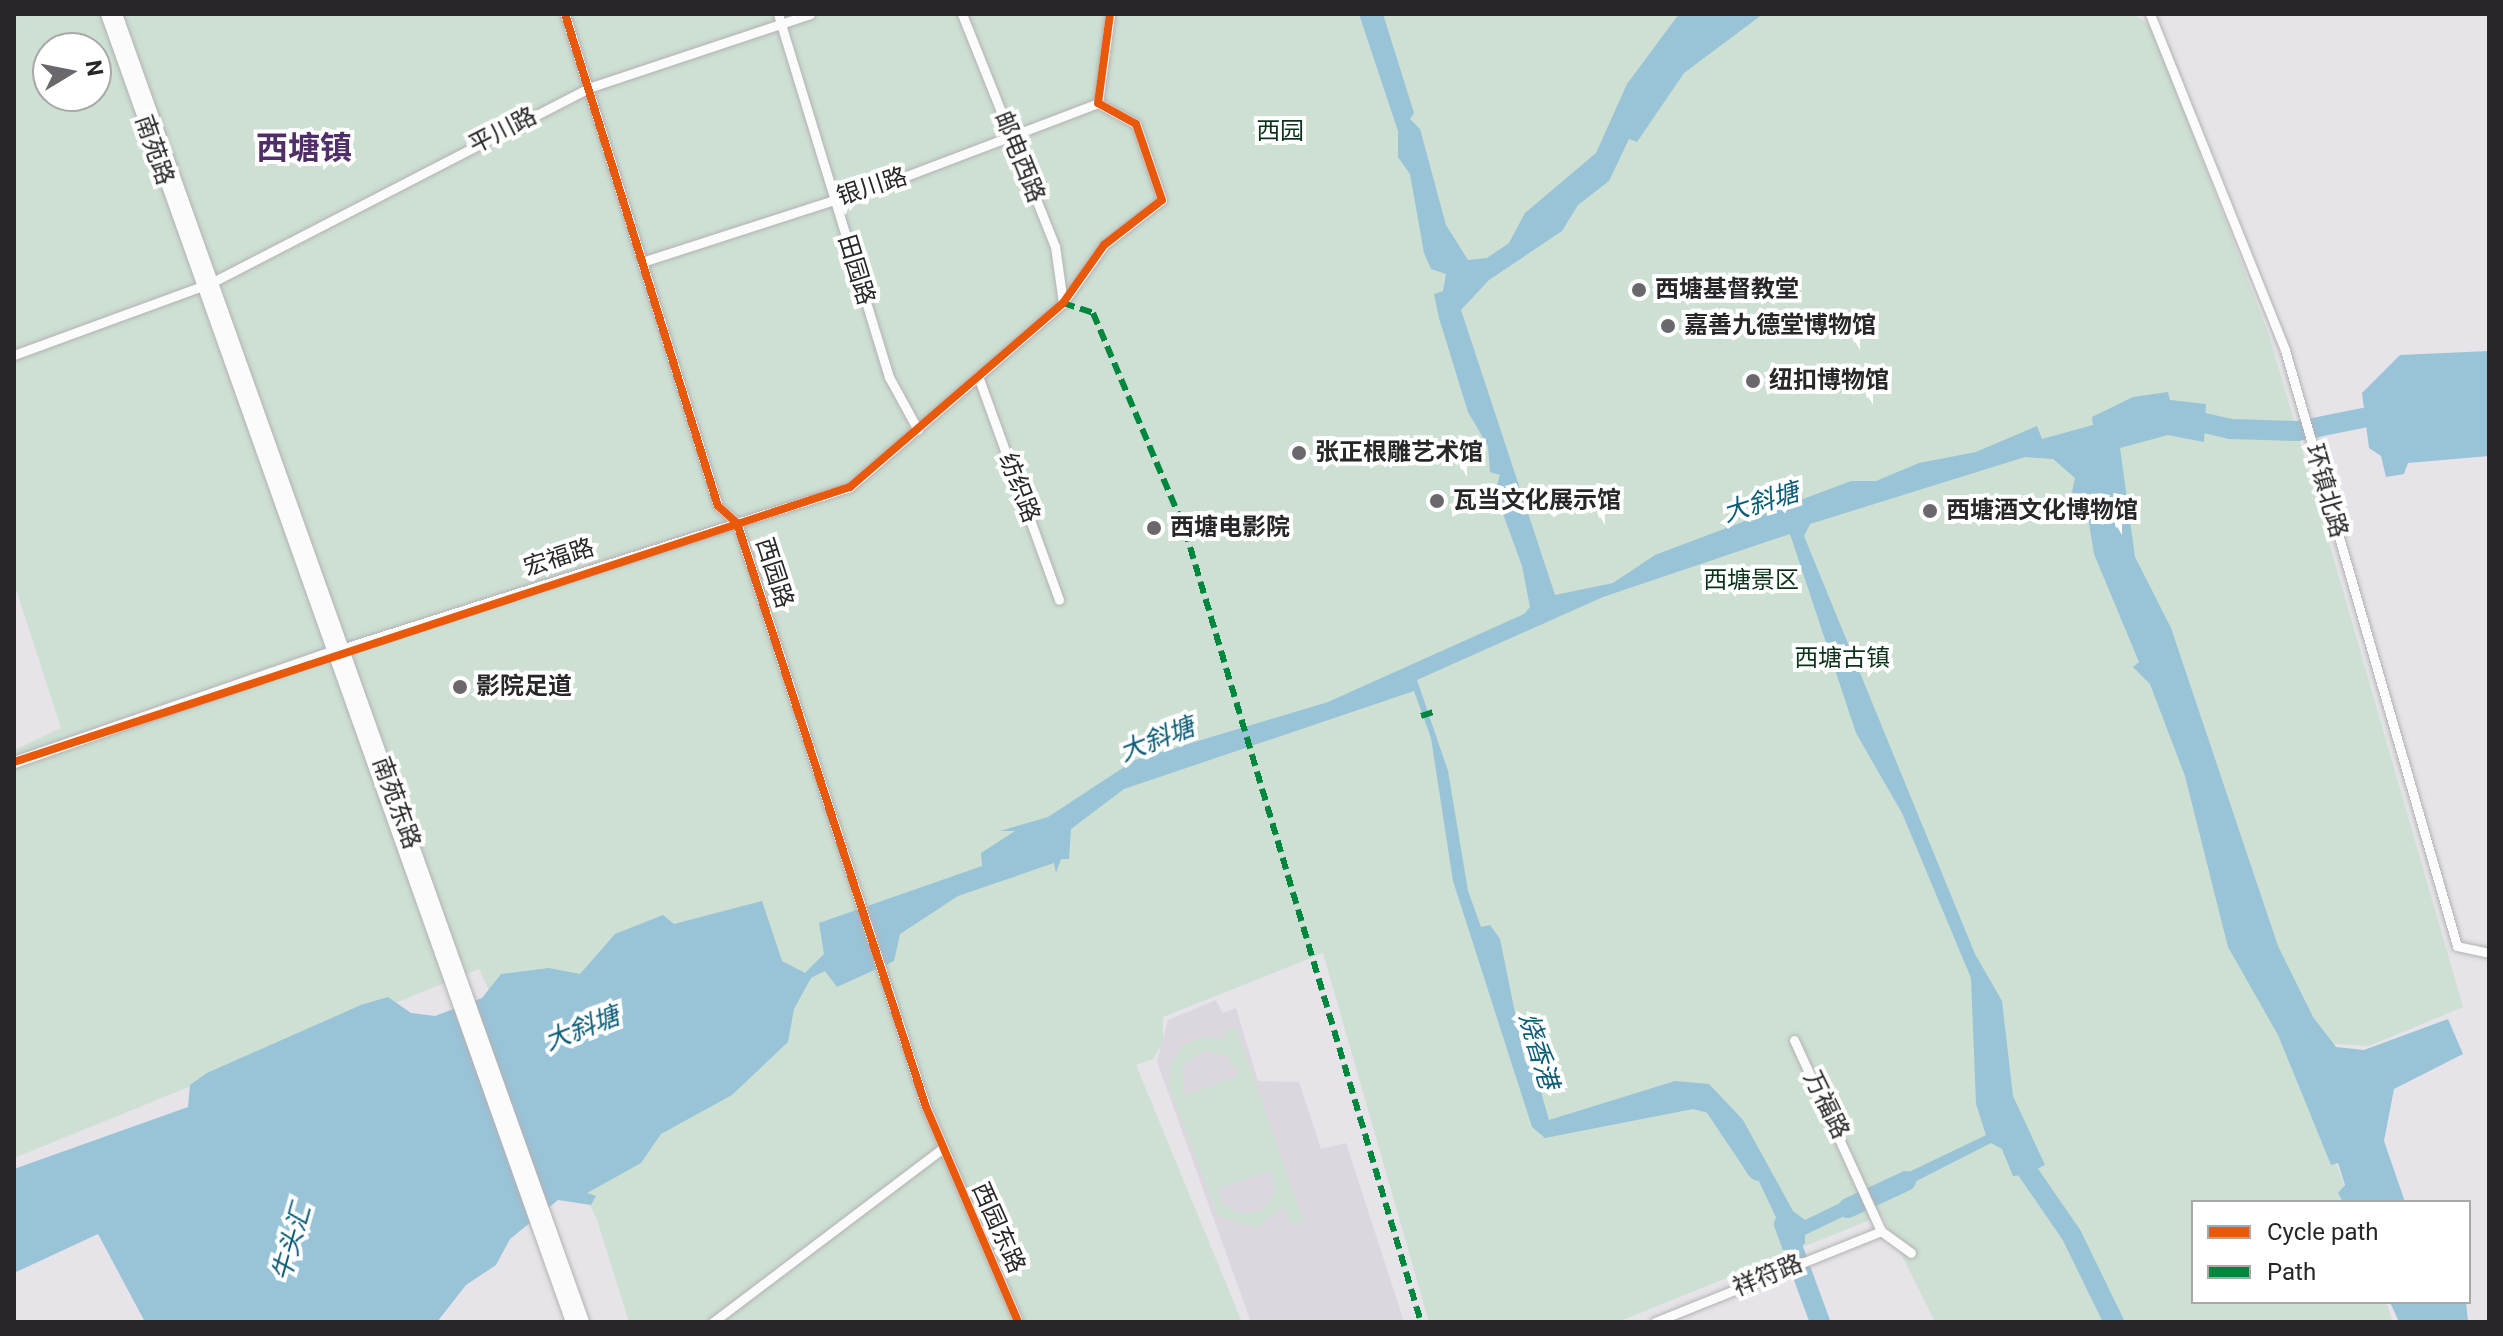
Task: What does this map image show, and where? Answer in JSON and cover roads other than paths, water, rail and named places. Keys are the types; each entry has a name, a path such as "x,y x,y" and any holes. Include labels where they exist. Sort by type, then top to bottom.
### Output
{"main road":[{"name":"南苑路","path":"107,14 206,285"},
{"name":"南苑路","path":"116,14 206,285"},
{"name":"南苑东路","path":"206,285 572,1322"},
{"name":"南苑东路","path":"425,903 583,1322"}],"street":[{"name":"西园路","path":"565,14 718,506 737,523 942,1149"},
{"name":"平川路","path":"14,355 206,285 588,88 779,18 810,14"},
{"name":"邮电西路","path":"962,14 1055,246 1063,303"},
{"path":"1098,103 1110,14"},
{"name":"环镇北路","path":"2150,14 2185,88 2296,389 2457,946 2489,953"},
{"name":"田园路","path":"779,18 889,377 918,430"},
{"name":"银川路","path":"642,262 1012,138 1098,103"},
{"name":"宏福路","path":"14,762 336,651 850,487 1063,303 1104,245 1162,200 1136,124 1098,103"},
{"name":"纺织路","path":"978,376 1059,600"},
{"name":"万福路","path":"1794,1040 1877,1209 1881,1231"},
{"path":"713,1322 942,1149"},
{"name":"西园东路","path":"942,1149 1018,1322"},
{"path":"1881,1231 1911,1253"},
{"name":"祥符路","path":"1655,1322 1881,1231"}],"water":[{"name":"牛头汇","path":"1359,14 1383,14 1414,113 1410,119 1420,129 1446,225 1468,260 1487,258 1509,243 1525,213 1596,153 1627,84 1679,14 1763,14 1684,73 1637,142 1629,139 1609,181 1578,205 1562,231 1489,280 1461,310 1555,595 1613,583 1655,555 1851,481 1876,481 1919,463 1976,452 2037,426 2042,439 2093,425 2092,417 2133,397 2168,392 2170,400 2206,404 2204,442 2168,435 2120,448 2135,557 2171,628 2278,946 2313,1017 2336,1047 2364,1050 2448,1019 2463,1054 2394,1089 2384,1141 2404,1200 2342,1200 2338,1193 2345,1185 2338,1163 2331,1165 2278,1035 2228,947 2185,776 2150,684 2133,667 2139,662 2094,554 2088,517 2072,492 2075,478 2053,459 2025,457 1810,524 1804,536 1975,954 2002,1001 2013,1096 2045,1165 2023,1175 2013,1176 2002,1149 1991,1143 1885,1197 1880,1186 1986,1135 1976,1104 1971,978 1902,813 1856,733 1790,534 1603,597 1417,680 1448,771 1468,891 1481,927 1490,925 1500,939 1525,1062 1535,1071 1549,1120 1675,1081 1709,1084 1743,1120 1793,1211 1805,1220 1859,1194 1865,1206 1805,1235 1805,1244 1791,1249 1754,1171 1748,1175 1736,1153 1745,1146 1724,1117 1693,1109 1545,1138 1532,1127 1453,881 1431,738 1414,691 1124,789 1071,829 1069,859 1061,859 1056,873 1054,863 958,896 900,934 894,961 837,987 825,971 811,978 794,1009 788,1042 732,1095 661,1134 641,1163 587,1193 596,1196 591,1205 558,1200 510,1239 496,1265 466,1285 437,1322 145,1322 98,1234 14,1273 14,1169 188,1107 190,1085 207,1073 361,1005 388,997 411,1013 435,1016 482,998 501,974 549,968 580,974 615,934 663,915 674,924 762,901 782,961 805,973 824,954 819,923 982,866 981,853 1015,831 1000,831 1048,817 1135,760 1328,702 1524,614 1530,607 1522,566 1495,492 1500,475 1490,472 1488,446 1468,412 1439,318 1434,294 1443,291 1446,274 1431,269 1424,253 1410,174 1398,157 1398,131"},
{"path":"2489,351 2489,456 2408,463 2404,474 2386,477 2381,456 2369,448 2362,393 2400,355"},
{"path":"2391,1304 2466,1304 2468,1321 2485,1320 2481,1322 2399,1322"}],"waterway":[{"name":"大斜塘","path":"2178,417 2231,429 2298,431 2363,418"},
{"name":"烧香港","path":"1703,1101 1711,1101 1758,1171"},
{"path":"2013,1150 2072,1236 2114,1322"},
{"path":"1848,1208 1906,1181"},
{"name":"烧香港","path":"1784,1224 1820,1322"}],"place":[{"name":"西塘基督教堂","path":"1639,290"},
{"name":"嘉善九德堂博物馆","path":"1668,326"},
{"name":"纽扣博物馆","path":"1753,381"},
{"name":"张正根雕艺术馆","path":"1299,453"},
{"name":"瓦当文化展示馆","path":"1437,501"},
{"name":"西塘酒文化博物馆","path":"1930,511"},
{"name":"西塘电影院","path":"1154,528"},
{"name":"影院足道","path":"460,687"}],"district":[{"name":"西塘镇","path":"304,148"}],"park label":[{"name":"西园","path":"1280,132"},
{"name":"西塘景区","path":"1751,581"},
{"name":"西塘古镇","path":"1842,659"}]}
